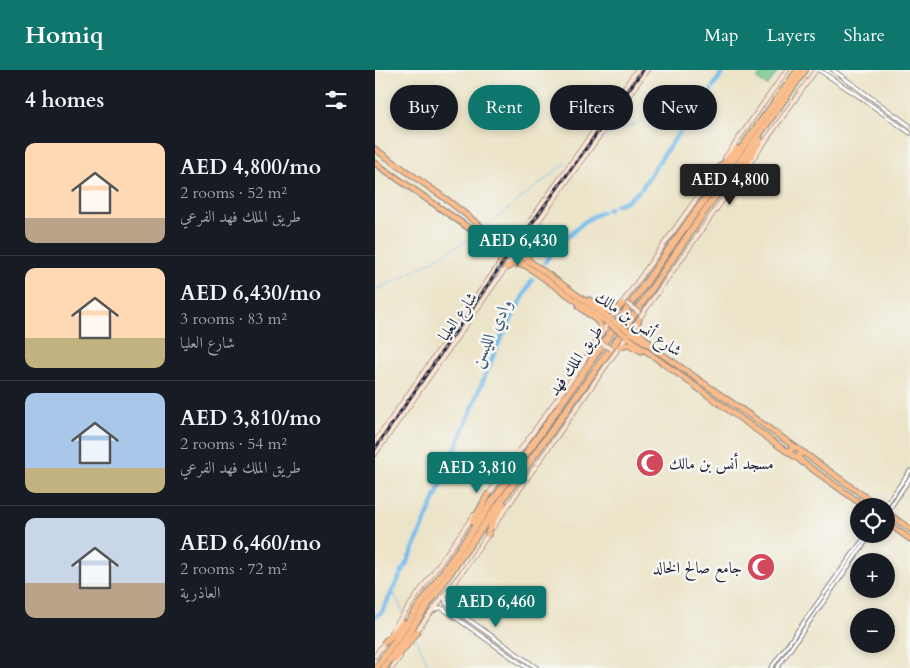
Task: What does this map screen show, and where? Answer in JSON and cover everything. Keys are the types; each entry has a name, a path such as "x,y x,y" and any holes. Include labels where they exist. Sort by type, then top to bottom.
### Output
{"highway":[{"path":"788,90 797,70"},
{"name":"طريق الملك فهد","path":"376,668 756,127 805,70"},
{"path":"788,90 810,70"},
{"name":"طريق الملك فهد","path":"384,668 455,564 614,344 702,215 770,120 788,90"},
{"path":"732,187 770,120"},
{"path":"714,174 756,127"},
{"path":"487,534 514,483"},
{"path":"456,554 489,495"},
{"path":"385,642 424,599"},
{"path":"388,668 417,632"}],"main road":[{"name":"شارع العليا","path":"375,442 637,70"},
{"name":"شارع العليا","path":"375,454 647,70"},
{"path":"375,656 610,321 625,304 628,296 787,70"},
{"path":"392,668 732,187 818,70"},
{"name":"شارع أنس بن مالك","path":"375,152 415,177 509,250 517,252 531,262 577,299 664,356 867,498"},
{"path":"411,187 384,167 383,162 388,160 415,177"},
{"path":"375,163 495,246 502,254 500,264"},
{"path":"525,241 523,251 531,262"},
{"path":"495,246 509,250 513,257 577,299 593,302 610,312 614,312 625,304"},
{"path":"506,268 514,264 526,266"},
{"path":"577,299 583,311 599,323 601,334"},
{"path":"625,304 642,313 647,309"},
{"path":"639,319 637,332 664,356"},
{"name":"شارع أنس بن مالك","path":"628,334 659,361 853,498"},
{"path":"596,343 601,342 611,350 613,356"},
{"path":"619,347 631,344 659,361"},
{"path":"786,451 790,451 793,447 792,445"},
{"path":"802,462 799,455 804,454"},
{"path":"895,518 910,529"},
{"path":"895,528 910,539"}],"street":[{"path":"818,70 910,133"},
{"path":"833,70 910,126"},
{"path":"893,498 910,471"},
{"path":"894,498 910,478"},
{"path":"856,553 864,543"},
{"path":"771,668 850,561"},
{"path":"777,668 850,562"},
{"path":"445,594 446,603 452,608 537,668"},
{"path":"431,613 442,608 527,668"},
{"path":"448,612 447,608 452,608"}],"green space":[{"path":"763,70 779,70 767,86 757,79"}],"waterway":[{"name":"وادي الليسن","path":"714,85 724,70"},
{"path":"599,140 642,121"},
{"name":"وادي الليسن","path":"658,163 682,130"},
{"path":"582,152 588,148"},
{"path":"514,204 567,162"},
{"name":"وادي الليسن","path":"642,188 656,166"},
{"name":"وادي الليسن","path":"616,205 628,200 639,191"},
{"path":"490,223 511,207"},
{"name":"وادي الليسن","path":"570,235 593,216 602,212"},
{"path":"375,290 398,280 475,236"},
{"name":"وادي الليسن","path":"554,251 567,237"},
{"name":"وادي الليسن","path":"545,262 551,254"},
{"name":"وادي الليسن","path":"476,398 499,342 532,280"},
{"name":"وادي الليسن","path":"449,464 475,401"},
{"name":"وادي الليسن","path":"375,617 382,612 413,550 448,467"},
{"path":"393,591 403,612"},
{"path":"415,638 430,668"}],"railway":[{"path":"375,449 502,264 643,70"}],"place":[{"name":"مسجد أنس بن مالك","path":"650,463"},
{"name":"جامع صالح الخالد","path":"761,567"}]}
